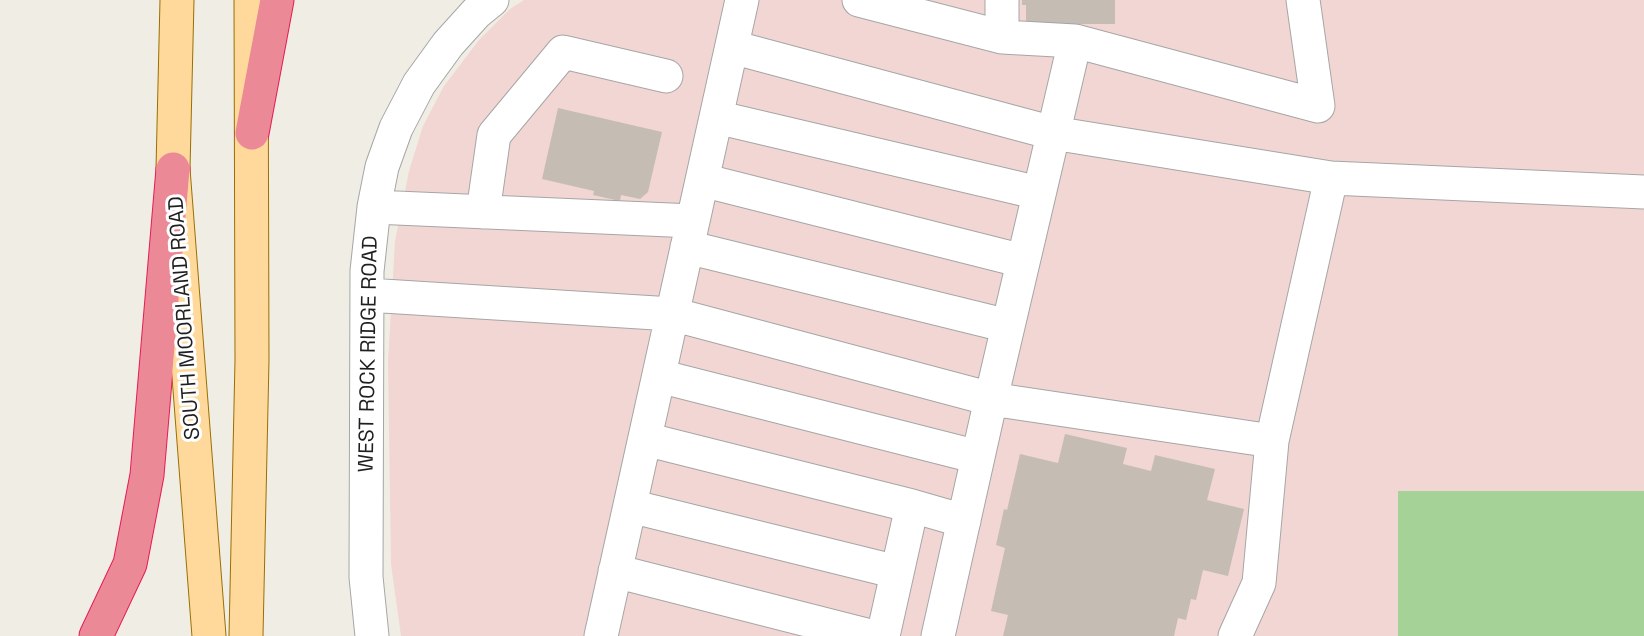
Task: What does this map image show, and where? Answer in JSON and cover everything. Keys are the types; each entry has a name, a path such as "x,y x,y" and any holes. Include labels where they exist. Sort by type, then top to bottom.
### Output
{"highway":[{"path":"252,133 277,0"},
{"path":"96,636 130,564 147,475 173,169"}],"main road":[{"name":"SOUTH MOORLAND ROAD","path":"177,0 173,169 209,636"},
{"path":"246,636 252,360 251,0"}],"street":[{"name":"WEST ROCK RIDGE ROAD","path":"372,636 366,577 367,271 374,207 382,168 393,138 419,84 448,44 476,13 492,0"},
{"path":"601,636 742,0"},
{"path":"859,0 1002,38 1075,41 1318,106 1302,0"},
{"path":"1002,0 1002,38"},
{"path":"938,636 1075,41"},
{"path":"732,47 1053,133 1331,178 1644,192"},
{"path":"483,212 494,135 563,52 666,76"},
{"path":"716,117 1039,193"},
{"path":"1235,636 1259,583 1272,441 1331,178"},
{"path":"702,180 1023,261"},
{"path":"374,207 483,212 690,234 1008,326"},
{"path":"367,295 672,314 991,399 1272,441"},
{"path":"658,376 978,457"},
{"path":"645,439 964,521"},
{"path":"630,506 897,572"},
{"path":"883,636 912,506"},
{"path":"615,571 870,636"}],"shaded area":[{"path":"524,0 1644,0 1644,491 1398,491 1398,636 401,636 391,564 388,362 395,241 409,171 423,126 444,86 479,40 510,9"}],"green space":[{"path":"1398,491 1644,491 1644,636 1398,636"}],"building":[{"path":"1022,0 1115,0 1115,24 1079,24 1079,28 1026,27 1026,5 1022,5"},
{"path":"558,108 662,132 648,192 640,199 621,195 620,201 593,195 594,191 542,179"},
{"path":"1065,434 1127,448 1123,464 1151,471 1155,455 1215,469 1207,500 1244,509 1228,576 1203,570 1196,600 1191,599 1186,620 1178,618 1174,636 1003,636 1008,615 991,611 1005,548 996,545 1020,454 1058,463"}]}
